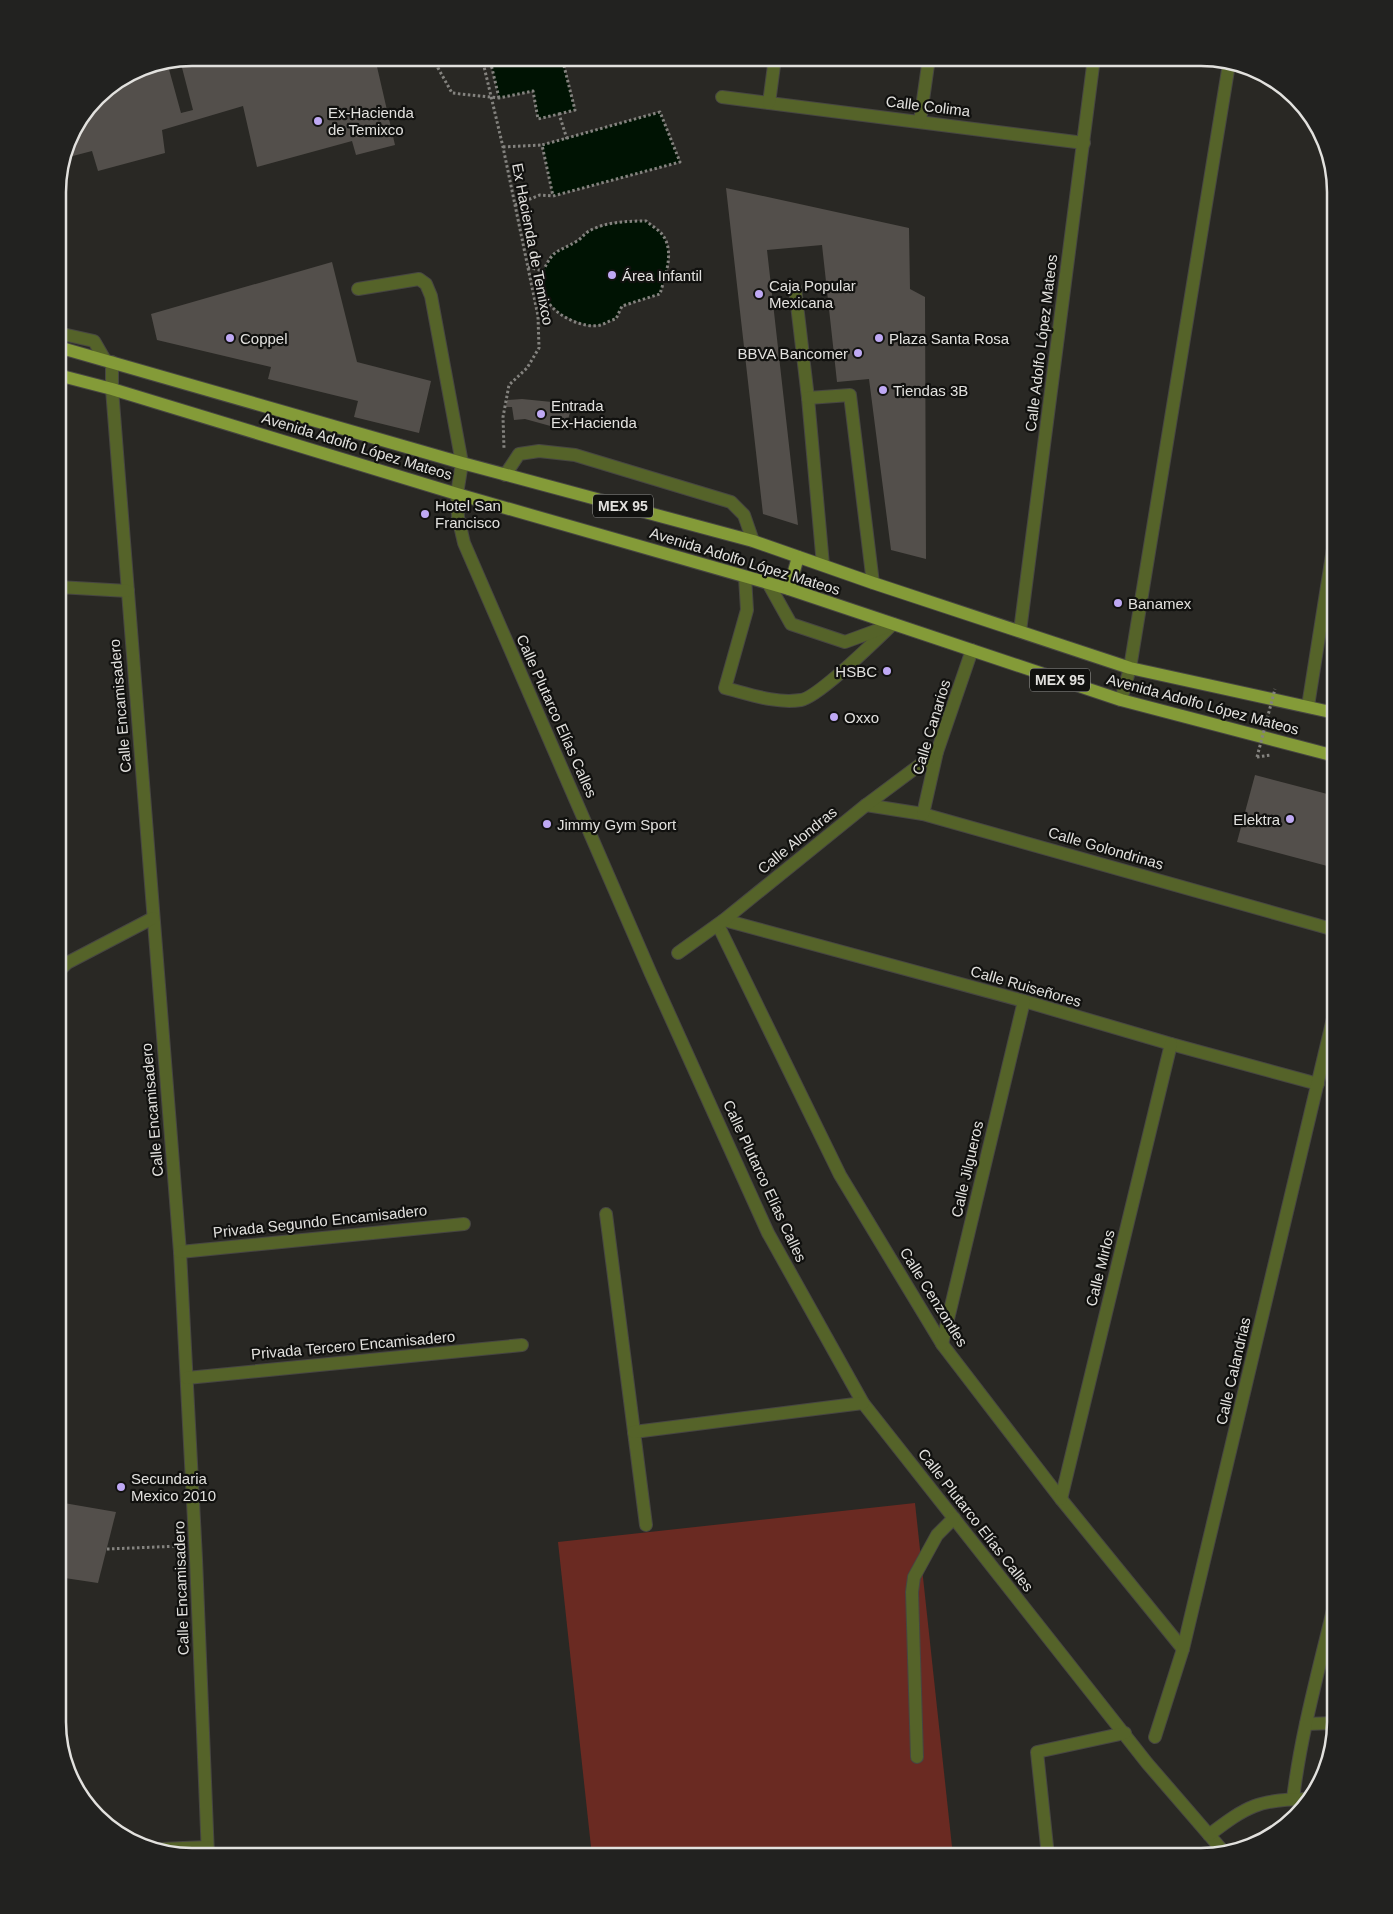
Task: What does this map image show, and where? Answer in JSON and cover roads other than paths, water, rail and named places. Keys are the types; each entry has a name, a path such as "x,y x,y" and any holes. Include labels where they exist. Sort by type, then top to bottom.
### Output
{"main road":[{"name":"Avenida Adolfo López Mateos","path":"67,349 462,463 753,541 1130,668 1327,711"},
{"name":"Avenida Adolfo López Mateos","path":"67,377 112,389 457,494 789,589 1120,700 1327,754"},
{"path":"789,589 798,557"}],"street":[{"path":"769,103 774,67"},
{"path":"920,121 928,67"},
{"name":"Calle Adolfo López Mateos","path":"1020,632 1093,67"},
{"path":"1120,700 1130,668 1228,70"},
{"name":"Calle Colima","path":"722,97 920,121 1084,144"},
{"name":"Calle Plutarco Elías Calles","path":"358,289 419,279 426,284 431,296 462,463 457,494 458,517 464,543 652,974 768,1233 863,1403 1147,1763 1219,1846"},
{"path":"795,288 808,398 823,565"},
{"path":"67,335 94,341 109,361"},
{"name":"Calle Encamisadero","path":"109,361 180,1252 196,1544 208,1847"},
{"path":"808,398 850,395 873,583"},
{"path":"505,475 520,454 539,451 575,455 731,502 744,515 753,541"},
{"path":"745,576 747,610 725,688 773,700 802,700 823,688 893,624"},
{"path":"768,583 791,624 845,642 893,624"},
{"path":"67,587 128,591"},
{"path":"1308,706 1327,591"},
{"name":"Calle Canarios","path":"923,814 937,752 972,650"},
{"name":"Calle Alondras","path":"678,953 721,922 866,805 937,752"},
{"name":"Calle Golondrinas","path":"866,805 923,814 1327,927"},
{"path":"66,964 153,918"},
{"name":"Calle Ruiseñores","path":"721,922 1024,1001 1318,1084"},
{"name":"Calle Cenzontles","path":"721,922 840,1175 942,1344 1061,1499 1183,1649"},
{"name":"Calle Jilgueros","path":"942,1344 1024,1001"},
{"name":"Calle Mirlos","path":"1061,1499 1171,1044"},
{"name":"Calle Calandrias","path":"1155,1737 1183,1649 1327,1047"},
{"path":"606,1214 646,1525"},
{"name":"Privada Segundo Encamisadero","path":"180,1252 464,1224"},
{"name":"Privada Tercero Encamisadero","path":"187,1378 522,1346"},
{"path":"634,1432 863,1403"},
{"path":"917,1757 912,1592 914,1577 937,1535 954,1518"},
{"path":"1293,1799 1306,1724 1327,1638"},
{"path":"1306,1724 1327,1723"},
{"path":"1047,1848 1037,1752 1125,1733"},
{"path":"1209,1835 1238,1813 1253,1806 1270,1801 1300,1799"}],"place":[{"name":"Ex-Hacienda de Temixco","path":"318,121"},
{"name":"Área Infantil","path":"612,275"},
{"name":"Caja Popular Mexicana","path":"759,294"},
{"name":"Coppel","path":"230,338"},
{"name":"Plaza Santa Rosa","path":"879,338"},
{"name":"BBVA Bancomer","path":"858,353"},
{"name":"Tiendas 3B","path":"883,390"},
{"name":"Entrada Ex-Hacienda","path":"541,414"},
{"name":"Hotel San Francisco","path":"425,514"},
{"name":"Banamex","path":"1118,603"},
{"name":"HSBC","path":"887,671"},
{"name":"Oxxo","path":"834,717"},
{"name":"Elektra","path":"1290,819"},
{"name":"Jimmy Gym Sport","path":"547,824"},
{"name":"Secundaria Mexico 2010","path":"121,1487"}]}
